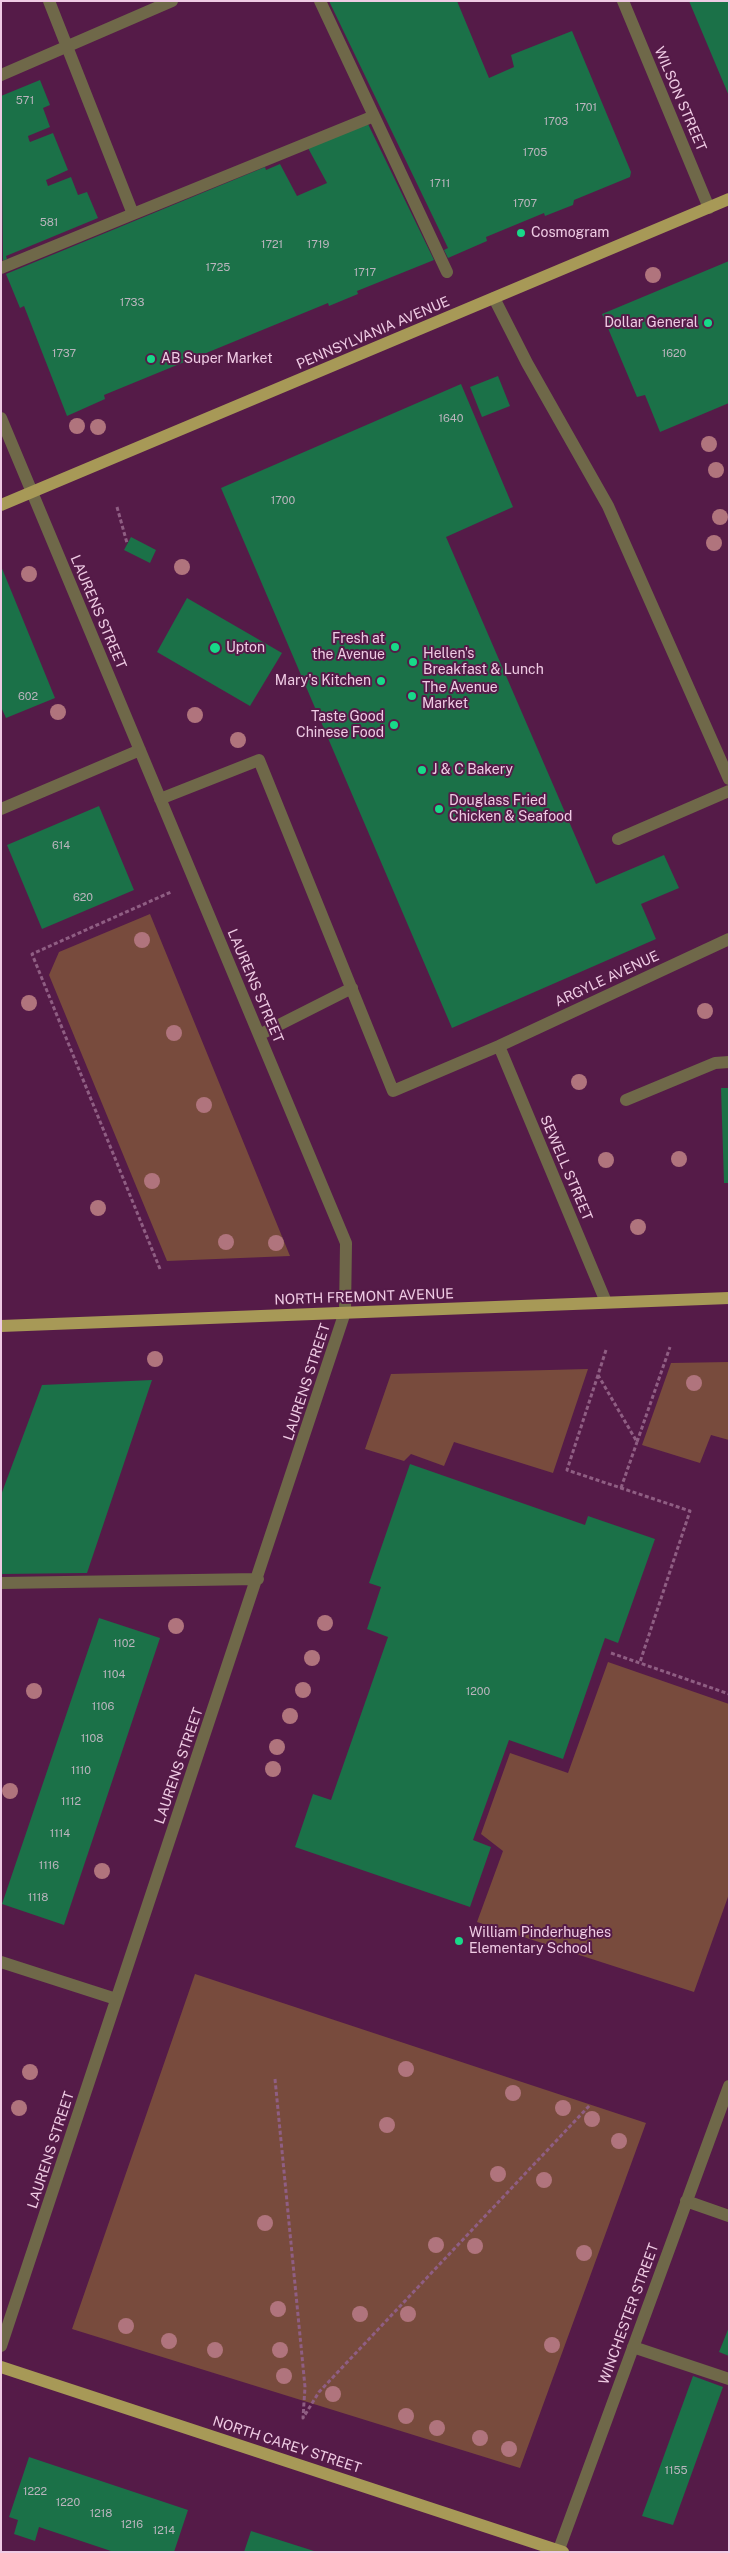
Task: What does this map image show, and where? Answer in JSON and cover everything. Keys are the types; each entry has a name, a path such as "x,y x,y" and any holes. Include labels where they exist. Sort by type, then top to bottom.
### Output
{"main road":[{"name":"PENNSYLVANIA AVENUE","path":"1,505 729,199"},
{"name":"NORTH FREMONT AVENUE","path":"1,1326 729,1298"},
{"name":"NORTH CAREY STREET","path":"1,2367 560,2551"}],"street":[{"path":"49,1 132,214"},
{"path":"1,75 172,1"},
{"path":"320,1 447,272"},
{"name":"WILSON STREET","path":"623,1 709,208"},
{"path":"1,268 374,116"},
{"path":"494,298 526,363 608,506 729,779"},
{"name":"LAURENS STREET","path":"1,418 346,1244 345,1312 258,1579 1,2346"},
{"path":"1,809 140,750"},
{"path":"160,799 259,760 352,988 259,1035"},
{"path":"618,839 729,792"},
{"name":"ARGYLE AVENUE","path":"352,988 394,1091 499,1046 729,938"},
{"name":"SEWELL STREET","path":"499,1046 606,1302"},
{"path":"626,1100 715,1064 729,1062"},
{"path":"1,1583 258,1579"},
{"path":"1,1962 116,1999"},
{"name":"WINCHESTER STREET","path":"560,2551 729,2086"},
{"path":"686,2201 729,2216"},
{"path":"633,2347 729,2379"}],"path":[{"path":"117,507 128,543"},
{"path":"160,1269 32,954 195,881"},
{"path":"621,1488 670,1347"},
{"path":"606,1350 567,1470 690,1511 640,1662"},
{"path":"598,1375 637,1442"},
{"path":"611,1653 729,1694"},
{"path":"275,2079 305,2387 303,2418 320,2392 590,2105"}],"shaded area":[{"path":"150,914 290,1256 167,1261 49,975 59,952"},
{"path":"729,1362 729,1440 711,1435 700,1463 642,1445 671,1363"},
{"path":"588,1369 553,1473 454,1442 444,1466 411,1454 404,1461 365,1449 391,1374"},
{"path":"608,1662 729,1704 729,1894 694,1992 477,1922 503,1851 481,1834 510,1753 568,1773"},
{"path":"195,1974 646,2123 520,2468 72,2329"}],"building":[{"path":"329,1 457,1 489,78 514,67 511,55 572,31 631,172 630,177 574,200 573,205 545,216 544,213 486,237 487,241 448,258 444,250 448,248"},
{"path":"689,1 729,1 729,96"},
{"path":"40,80 50,105 43,108 50,127 28,136 29,140 30,142 53,133 68,170 46,180 48,186 71,177 78,195 87,192 98,218 6,256 7,259 3,261 1,96"},
{"path":"368,124 434,260 357,291 358,294 329,306 328,303 104,395 105,399 67,416 24,306 20,308 6,274 265,167 266,170 280,164 297,196 327,183 308,148"},
{"path":"729,261 729,403 660,432 645,395 637,397 602,314"},
{"path":"498,376 510,406 482,417 470,387"},
{"name":"The Avenue Market","path":"461,384 513,507 446,537 596,884 664,855 679,888 641,904 656,939 452,1028 221,488"},
{"path":"131,537 156,550 150,563 124,550"},
{"path":"1,566 55,698 6,718 1,707"},
{"path":"187,598 282,653 250,706 157,652"},
{"path":"99,806 134,890 42,929 7,845"},
{"path":"721,1088 729,1088 729,1183 724,1183"},
{"path":"152,1380 87,1573 1,1574 1,1495 42,1385"},
{"path":"410,1464 585,1525 588,1516 655,1539 618,1643 605,1638 563,1759 509,1740 473,1840 491,1847 470,1907 295,1847 313,1794 331,1800 388,1637 367,1629 381,1587 369,1583"},
{"path":"99,1618 160,1638 64,1925 2,1904"},
{"path":"729,2327 729,2356 719,2352"},
{"path":"693,2376 723,2387 673,2525 642,2516"},
{"path":"29,2457 188,2510 174,2552 114,2552 39,2527 35,2541 14,2534 18,2520 9,2517"},
{"path":"251,2531 314,2551 314,2552 244,2552"}],"place":[{"name":"Cosmogram","path":"521,233"},
{"name":"Dollar General","path":"708,323"},
{"name":"AB Super Market","path":"151,359"},
{"name":"Fresh at the Avenue","path":"395,647"},
{"name":"Upton","path":"215,648"},
{"name":"Hellen's Breakfast & Lunch","path":"413,662"},
{"name":"Mary's Kitchen","path":"381,681"},
{"name":"The Avenue Market","path":"412,696"},
{"name":"Taste Good Chinese Food","path":"394,725"},
{"name":"J & C Bakery","path":"422,770"},
{"name":"Douglass Fried Chicken & Seafood","path":"439,809"},
{"name":"William Pinderhughes Elementary School","path":"459,1941"}]}
